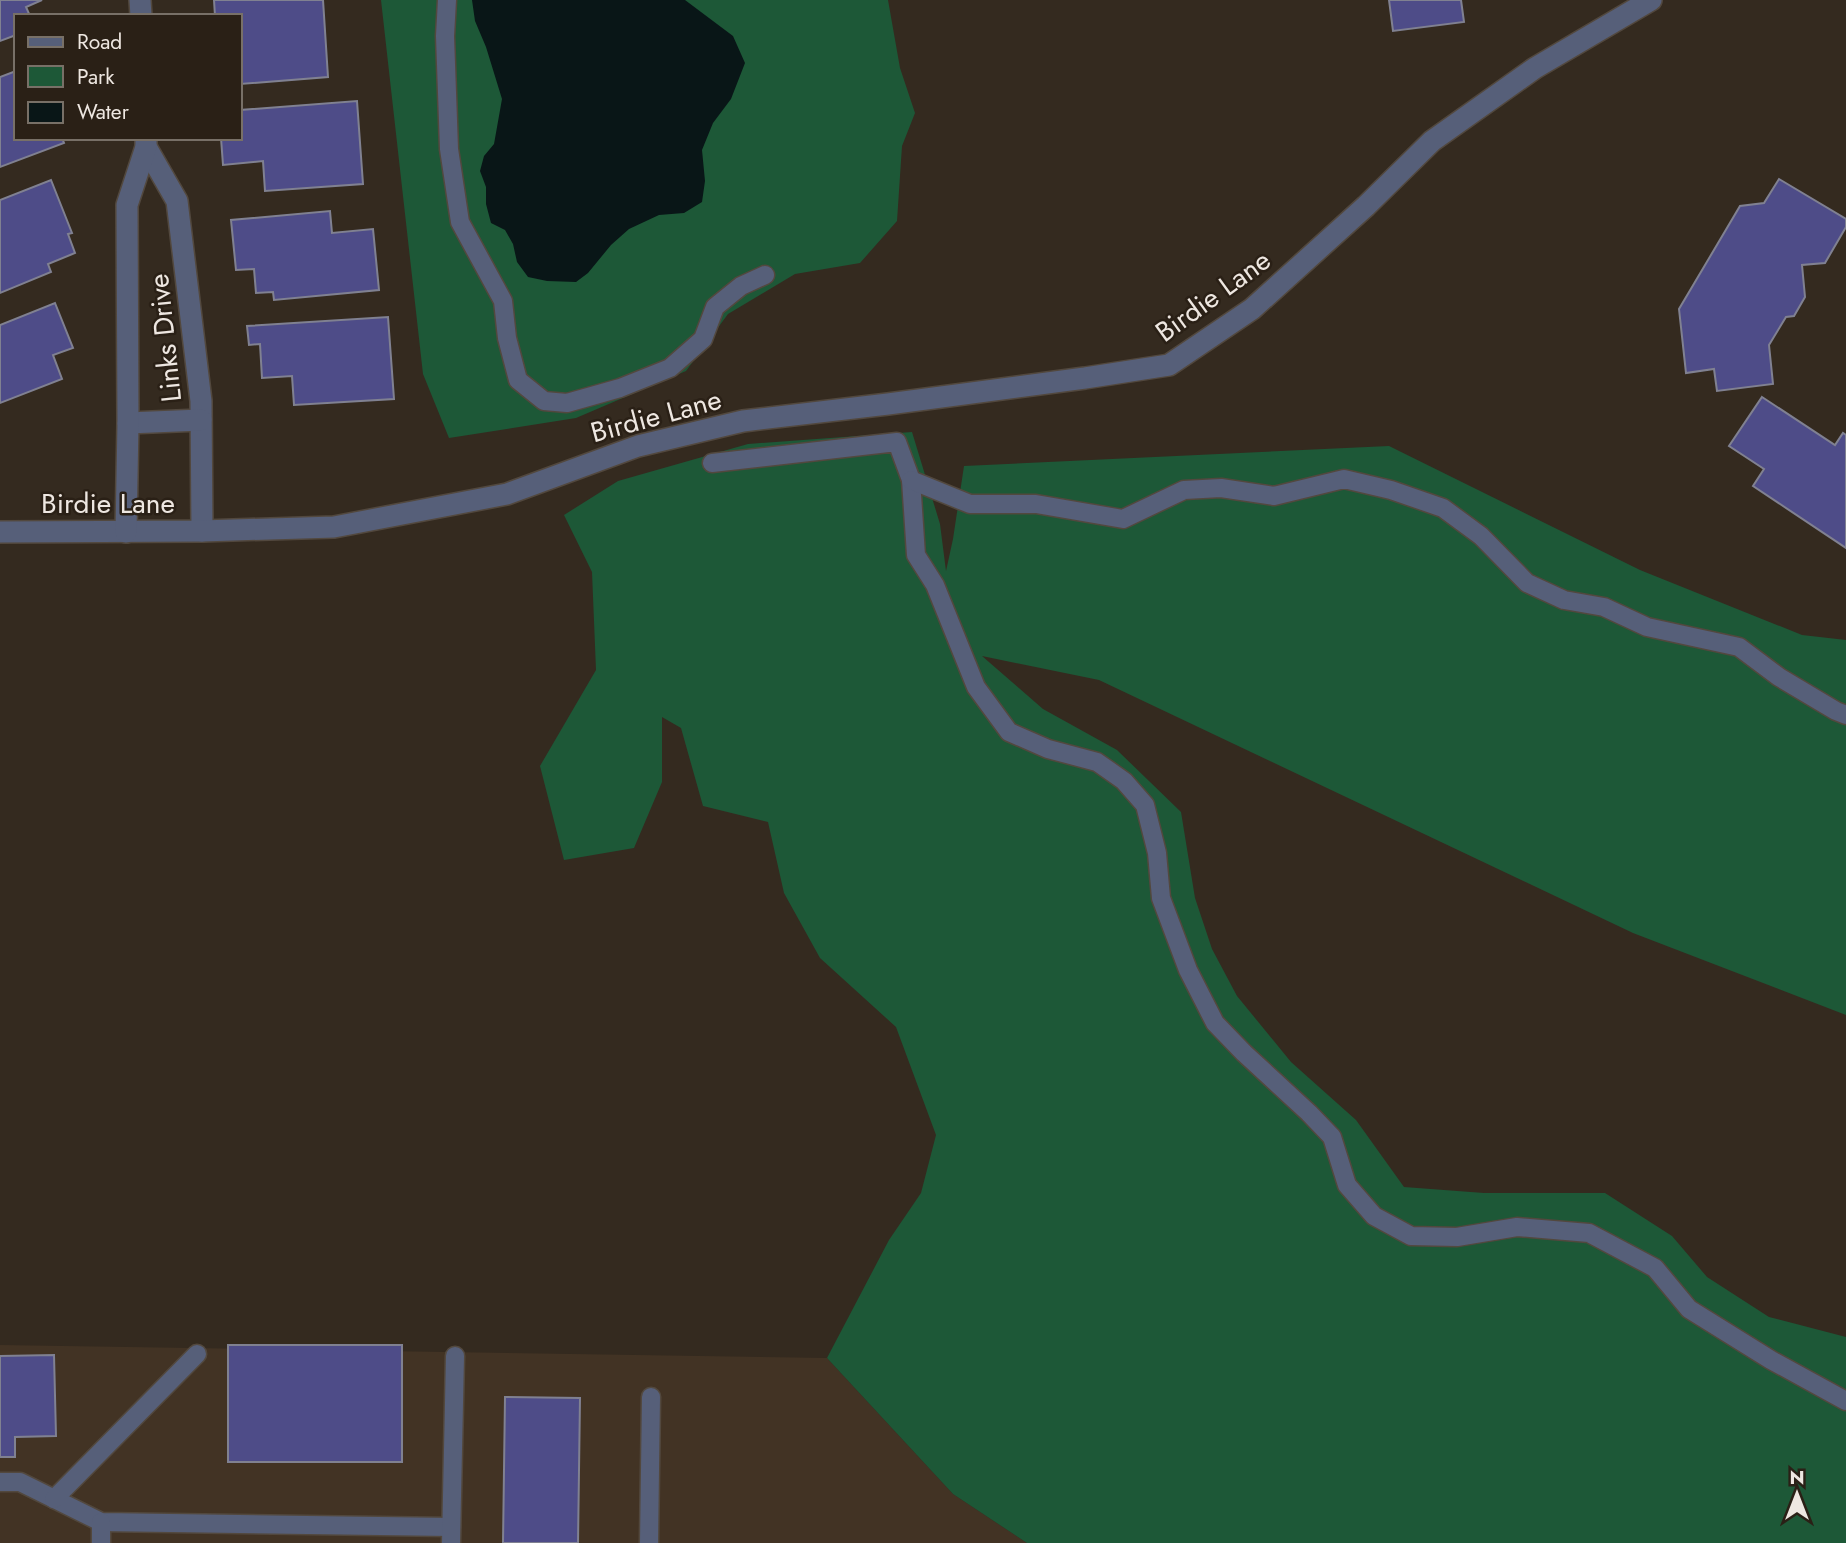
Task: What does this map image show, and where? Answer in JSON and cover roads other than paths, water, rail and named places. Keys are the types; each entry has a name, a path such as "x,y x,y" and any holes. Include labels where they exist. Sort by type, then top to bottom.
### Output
{"street":[{"name":"Birdie Lane","path":"0,532 334,527 507,494 638,446 743,421 901,403 1169,365 1252,309 1366,206 1432,141 1535,68 1651,0"},
{"name":"Links Drive","path":"146,143 177,201 201,401 202,531"},
{"name":"Links Drive","path":"126,532 127,205 146,143"},
{"path":"128,423 201,420"}],"lane":[{"path":"447,0 445,36 449,149 460,222 503,301 518,380 544,401 568,403 620,388 670,368 703,340 715,307 741,286 765,275"},
{"path":"712,463 897,442 911,480 916,555 935,585 976,687 1009,732 1048,749 1097,762 1124,781 1144,805 1157,853 1161,898 1188,971 1215,1023 1332,1137 1347,1185 1374,1216 1411,1236 1457,1237 1517,1227 1589,1233 1655,1268 1689,1309 1846,1401"},
{"path":"911,480 970,504 1036,503 1123,519 1184,490 1221,488 1274,496 1344,479 1391,490 1443,508 1481,536 1527,583 1564,600 1604,607 1647,627 1739,647 1779,677 1846,715"},
{"path":"54,1499 197,1354"},
{"path":"0,1482 20,1482 101,1522 451,1535 455,1356"},
{"path":"649,1543 651,1397"},
{"path":"101,1522 101,1543"}],"water":[{"path":"472,0 685,0 733,36 745,63 731,99 713,123 702,150 705,181 702,202 684,213 659,215 629,229 611,245 588,273 576,282 528,277 517,262 513,244 505,230 491,223 486,204 486,187 480,171 484,156 494,144 502,99 475,21"}]}
